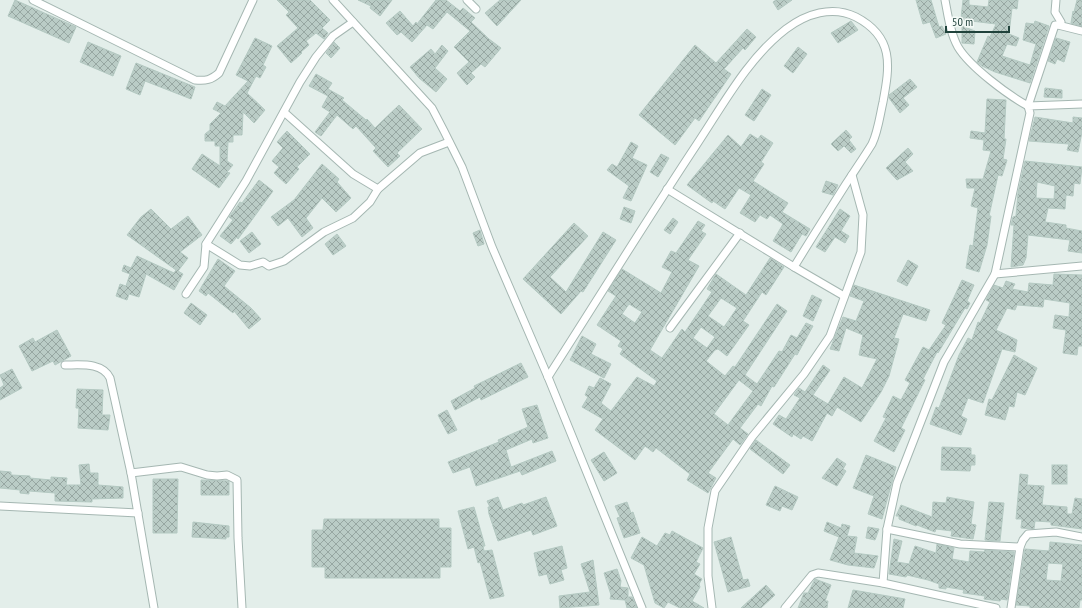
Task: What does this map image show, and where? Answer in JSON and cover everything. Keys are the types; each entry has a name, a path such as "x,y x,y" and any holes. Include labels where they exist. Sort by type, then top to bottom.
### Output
{"street":[{"path":"32,0 195,80 205,81 213,79 218,73 253,0"},
{"path":"333,0 432,108 462,167 492,247 548,377 642,608"},
{"path":"467,0 476,9"},
{"path":"945,0 951,28 958,47 968,60 1018,101 1028,106 1082,104"},
{"path":"1056,0 1055,12 1061,22 1058,26"},
{"path":"548,377 667,189 737,84 766,48 785,30 802,17 816,13 835,12 852,16 869,24 882,40 888,57 886,85 873,142 794,267"},
{"path":"186,294 204,268 206,244 246,181 316,57 333,36 353,22"},
{"path":"883,583 887,528 897,483 944,362 995,274 1030,113 1028,106 1055,24 1082,31"},
{"path":"284,112 353,174 378,190"},
{"path":"206,244 240,265 250,266 263,262 269,266 274,266 284,261 324,232 353,218 370,202 378,190 420,152 449,142"},
{"path":"712,608 708,576 708,528 715,492 752,437 804,374 830,336 861,252 863,215 852,175"},
{"path":"667,189 844,296"},
{"path":"670,328 740,234"},
{"path":"995,274 1082,266"},
{"path":"65,365 92,365 108,373 118,410 131,473 154,608"},
{"path":"131,473 181,467 196,470 207,475 227,475 237,480 238,538 242,608"},
{"path":"0,506 138,513"},
{"path":"887,528 960,544 1020,547"},
{"path":"1012,608 1020,547 1028,534 1056,532 1082,537"},
{"path":"785,608 812,575 818,573 883,583 996,608"}],"building":[{"path":"15,0 76,27 69,43 8,16"},
{"path":"277,0 310,0 330,20 322,28 328,33 324,39 316,33 306,41 309,45 291,63 277,46 298,28 286,15 289,12"},
{"path":"358,0 392,0 380,16 370,8 371,6"},
{"path":"436,0 446,0 460,11 463,8 475,18 471,22 501,48 485,67 481,64 471,73 475,77 467,85 457,73 469,62 454,47 470,31 447,12 433,29 427,25 412,42 401,32 397,35 386,23 400,11 413,26 416,22 417,24"},
{"path":"500,0 521,0 497,26 485,13"},
{"path":"776,0 792,0 778,10 773,2"},
{"path":"916,0 931,0 939,27 942,26 946,34 936,38 930,22 923,24"},
{"path":"963,0 969,0 969,5 988,7 989,0 1018,0 1017,9 1012,8 1009,34 1019,38 1016,46 1007,44 1002,56 1030,65 1036,44 1023,40 1026,23 1034,24 1035,21 1049,26 1030,83 995,72 977,62 988,36 990,37 996,24 963,20 961,18"},
{"path":"1077,0 1082,0 1082,26 1071,23"},
{"path":"851,21 858,30 838,43 831,33"},
{"path":"962,26 975,31 974,44 962,43"},
{"path":"747,29 756,37 745,50 743,48 724,69 731,74 699,121 695,118 675,145 639,115 695,45 716,63"},
{"path":"255,38 272,46 263,65 266,67 260,78 256,76 247,93 265,110 254,123 243,112 242,135 233,135 233,142 228,142 227,161 233,165 227,172 230,173 219,188 192,169 202,154 220,166 220,146 215,146 215,141 205,141 205,134 210,130 210,124 221,113 213,109 217,102 225,106 248,81 236,75"},
{"path":"1056,38 1070,42 1064,62 1057,59 1055,64 1048,61"},
{"path":"88,42 121,56 113,76 80,62"},
{"path":"334,42 340,48 331,58 326,53"},
{"path":"442,45 448,51 435,68 447,79 436,92 419,78 410,67 431,49 435,54"},
{"path":"798,47 807,54 793,73 784,66"},
{"path":"136,63 195,87 191,99 145,81 140,95 126,89"},
{"path":"316,74 332,83 328,89 344,98 342,100 366,120 367,119 375,128 399,105 422,129 397,153 400,156 388,167 373,151 376,148 356,126 353,129 337,115 321,136 315,132 330,112 322,107 328,96 309,86"},
{"path":"910,79 917,87 903,98 909,105 900,113 889,98 889,95"},
{"path":"1045,88 1062,90 1062,98 1044,97"},
{"path":"762,89 771,95 754,121 745,115"},
{"path":"987,99 1006,100 1004,139 1006,139 1003,159 1007,160 1002,176 998,175 989,216 991,216 987,245 979,272 966,268 970,245 973,246 978,208 971,206 975,188 967,188 966,179 983,179 991,151 983,150 984,140 970,138 971,131 985,133"},
{"path":"1035,117 1073,123 1073,117 1082,118 1082,132 1078,152 1067,150 1069,144 1029,141"},
{"path":"846,130 852,137 849,140 856,149 851,153 844,146 838,151 831,144"},
{"path":"287,131 310,154 297,167 299,169 286,184 274,173 279,167 272,161 283,148 277,142"},
{"path":"750,134 758,139 761,135 773,143 761,162 764,164 753,181 788,203 782,212 810,229 806,236 802,234 791,252 773,241 783,224 770,215 767,219 760,215 755,222 740,213 751,195 739,188 725,209 713,201 712,203 687,185 728,135 741,147"},
{"path":"631,142 638,146 632,158 647,165 631,201 623,198 629,186 607,170 612,164 617,167"},
{"path":"908,148 913,154 905,162 913,171 897,180 886,168"},
{"path":"661,154 669,158 658,177 650,172"},
{"path":"1025,161 1082,167 1080,184 1074,183 1073,196 1066,195 1065,209 1048,208 1045,222 1066,225 1066,228 1082,231 1082,253 1068,251 1070,240 1028,235 1026,258 1023,265 1011,267 1014,225 1011,225 1013,217 1016,216 1018,193","holes":["1037,182 1055,186 1054,199 1036,198"]},
{"path":"322,164 339,179 337,182 351,198 336,212 322,198 306,218 313,228 302,237 288,218 278,226 271,217 294,200"},
{"path":"259,180 273,191 238,239 237,237 231,244 220,236 233,220 229,217 240,202 242,203"},
{"path":"826,181 838,185 833,195 822,192"},
{"path":"624,207 635,211 631,223 620,219"},
{"path":"151,209 171,229 188,216 202,235 180,252 188,258 178,271 183,274 174,290 146,274 139,297 129,294 127,300 116,296 120,284 126,286 130,274 122,271 124,265 131,268 137,256 174,273 176,270 127,235 141,217"},
{"path":"840,209 850,216 841,231 849,236 845,243 835,237 825,252 816,247"},
{"path":"673,218 678,222 670,234 664,230"},
{"path":"698,221 705,225 701,231 706,234 688,260 699,266 650,350 662,358 682,329 685,332 712,292 707,289 716,274 746,295 770,258 784,267 766,295 762,292 743,321 749,325 727,356 718,349 715,350 706,361 725,376 733,366 735,367 777,304 787,311 745,375 757,384 779,351 782,352 791,335 797,338 806,323 813,326 797,355 795,354 774,387 772,386 761,406 758,404 740,428 748,434 740,445 733,439 708,473 716,478 708,493 687,480 690,474 656,448 653,452 645,446 635,460 595,430 603,419 582,407 588,397 585,395 589,386 594,388 600,378 611,384 601,403 611,411 637,377 654,386 657,381 620,354 623,349 618,346 621,341 597,325 616,296 608,291 622,269 661,293 672,272 662,267 671,251 676,253","holes":["721,298 737,308 724,327 708,316","629,304 642,312 635,323 622,314","701,327 715,337 707,348 693,338","739,380 753,391 728,425 714,414"]},
{"path":"574,223 588,236 550,277 566,292 603,232 616,240 583,292 581,291 561,314 523,279"},
{"path":"480,230 484,244 478,246 473,233"},
{"path":"252,232 261,244 249,253 240,241"},
{"path":"337,234 346,246 333,255 325,244"},
{"path":"218,259 235,271 224,286 251,308 261,319 249,329 234,311 233,313 208,293 206,296 199,291"},
{"path":"908,260 918,266 907,286 897,281"},
{"path":"1054,274 1082,275 1082,346 1078,346 1077,355 1063,353 1066,330 1053,328 1055,315 1069,317 1070,303 1044,299 1043,307 1017,305 1015,310 1007,308 996,330 1017,340 1015,352 1002,349 983,403 968,398 961,416 967,419 961,435 930,424 936,407 939,408 959,355 968,338 972,340 978,322 980,323 990,302 986,300 994,285 1003,288 1006,281 1015,284 1012,289 1028,292 1029,283 1053,285"},
{"path":"962,280 974,285 967,301 970,303 967,309 965,308 938,353 937,352 923,379 925,380 901,428 905,430 894,452 874,441 886,418 883,417 893,396 901,400 910,383 905,380 923,347 929,350 946,325 942,323"},
{"path":"854,285 930,310 926,321 903,314 894,338 899,339 889,376 881,392 861,422 837,407 832,416 827,413 812,441 803,436 801,439 793,434 792,437 773,424 779,415 786,419 800,398 794,395 796,392 799,388 805,392 823,365 830,370 813,395 828,404 844,377 862,388 877,359 859,355 863,335 846,328 839,351 830,349 843,317 856,321 864,301 850,296"},
{"path":"812,295 822,300 813,321 803,316"},
{"path":"191,303 207,315 200,325 184,313"},
{"path":"57,330 71,356 55,365 53,361 32,371 19,346 33,338 35,342"},
{"path":"582,336 596,344 591,354 611,364 604,378 570,360"},
{"path":"1014,355 1037,368 1025,395 1017,392 1014,407 1009,406 1005,420 985,415 989,399 992,400"},
{"path":"521,363 528,377 481,400 480,397 455,410 451,401 475,388 474,386"},
{"path":"12,369 22,388 0,400 0,388 4,385 0,375"},
{"path":"77,389 103,390 102,415 110,415 108,430 78,428 79,408 76,408"},
{"path":"537,405 548,438 533,443 532,439 506,450 511,467 552,451 556,461 522,475 520,471 476,486 470,467 453,473 448,462 499,442 498,440 528,427 522,409"},
{"path":"447,410 457,430 448,434 438,415"},
{"path":"756,440 790,465 783,474 750,449"},
{"path":"942,447 971,448 971,455 975,455 975,465 971,465 970,471 941,470"},
{"path":"604,452 617,473 604,481 591,460"},
{"path":"866,455 896,467 882,519 868,514 874,496 853,488"},
{"path":"837,458 846,464 843,469 846,471 837,486 822,478"},
{"path":"89,464 90,473 98,473 98,485 123,487 123,498 92,499 92,502 55,501 55,493 29,491 29,494 20,493 20,490 0,488 0,471 11,472 11,475 30,476 30,478 51,480 51,477 67,478 66,485 81,485 79,465"},
{"path":"1052,465 1067,465 1067,484 1052,484"},
{"path":"1020,474 1028,475 1027,485 1044,486 1042,505 1067,507 1067,514 1072,514 1075,498 1082,499 1082,529 1051,525 1051,522 1035,521 1034,529 1021,528 1022,519 1016,519"},
{"path":"153,479 178,479 177,533 153,533"},
{"path":"201,480 229,481 229,495 201,495"},
{"path":"775,486 798,497 792,510 782,506 780,511 766,505"},
{"path":"498,497 503,510 522,503 523,505 546,497 557,526 533,535 531,530 498,541 489,514 488,507 490,507 487,501"},
{"path":"947,497 974,502 971,524 976,525 973,539 951,536 952,531 936,529 935,532 917,525 916,526 899,519 899,516 896,516 901,505 932,517 933,502 946,503"},
{"path":"627,502 631,513 633,512 640,533 624,538 617,518 620,517 615,506"},
{"path":"989,502 1004,503 1000,541 985,540"},
{"path":"474,507 485,546 483,546 484,551 492,550 504,596 490,599 480,562 478,563 474,547 468,549 458,511"},
{"path":"324,519 439,519 439,528 451,528 451,567 440,567 440,578 325,578 325,567 312,567 312,530 323,530"},
{"path":"193,522 229,526 229,537 226,537 226,539 192,537"},
{"path":"827,522 841,528 842,524 850,526 847,536 857,537 854,553 878,556 874,568 848,565 830,560 839,537 824,531"},
{"path":"868,527 879,529 875,540 866,538"},
{"path":"672,531 703,548 696,562 700,564 694,574 702,579 699,584 700,587 692,601 704,608 680,608 668,602 664,608 655,603 644,565 631,558 642,537 657,546 665,533 670,535"},
{"path":"731,537 743,580 748,579 750,586 728,592 714,542"},
{"path":"894,539 902,541 897,562 909,564 915,546 936,553 937,544 954,548 952,559 969,562 970,551 984,552 985,550 1014,552 1007,600 1001,599 1000,601 984,599 985,596 963,593 964,590 946,587 946,589 939,588 939,584 928,580 907,575 906,577 889,574"},
{"path":"1050,542 1082,545 1082,600 1080,600 1079,608 1030,608 1030,606 1016,605 1025,549 1049,551","holes":["1048,563 1063,564 1061,581 1046,580"]},
{"path":"562,546 567,568 561,570 564,580 550,584 547,574 539,576 534,553"},
{"path":"593,560 599,605 560,608 559,596 590,592 581,564"},
{"path":"617,569 621,581 620,587 628,588 628,597 632,597 637,608 627,608 625,600 610,599 611,595 604,573"},
{"path":"815,579 831,585 825,601 828,601 827,608 798,608 804,593 808,593"},
{"path":"766,585 775,595 761,608 741,608"},
{"path":"853,590 905,599 903,608 848,608"}]}
